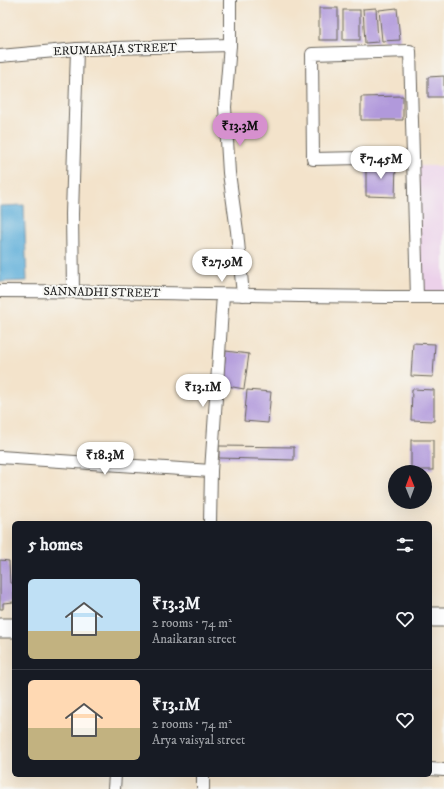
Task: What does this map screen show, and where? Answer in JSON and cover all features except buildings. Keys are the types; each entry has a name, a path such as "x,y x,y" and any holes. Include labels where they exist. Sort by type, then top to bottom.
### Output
{"main road":[{"path":"432,617 444,617"},
{"path":"0,628 12,628"}],"street":[{"path":"230,0 230,44 226,107 229,173 237,231 243,295"},
{"name":"ERUMARAJA STREET","path":"0,56 78,49 230,44"},
{"path":"73,291 72,214 78,49"},
{"path":"412,157 313,159 312,54 410,51 417,297"},
{"name":"SANNADHI STREET","path":"0,291 444,297"},
{"path":"210,521 211,471 223,294"},
{"path":"0,457 211,471"},
{"path":"432,770 444,770"},
{"path":"114,789 115,777"},
{"path":"203,777 203,789"}],"shaded area":[{"path":"418,166 444,166 444,295 420,296"}],"water":[{"path":"24,205 27,281 0,282 0,206"}]}
